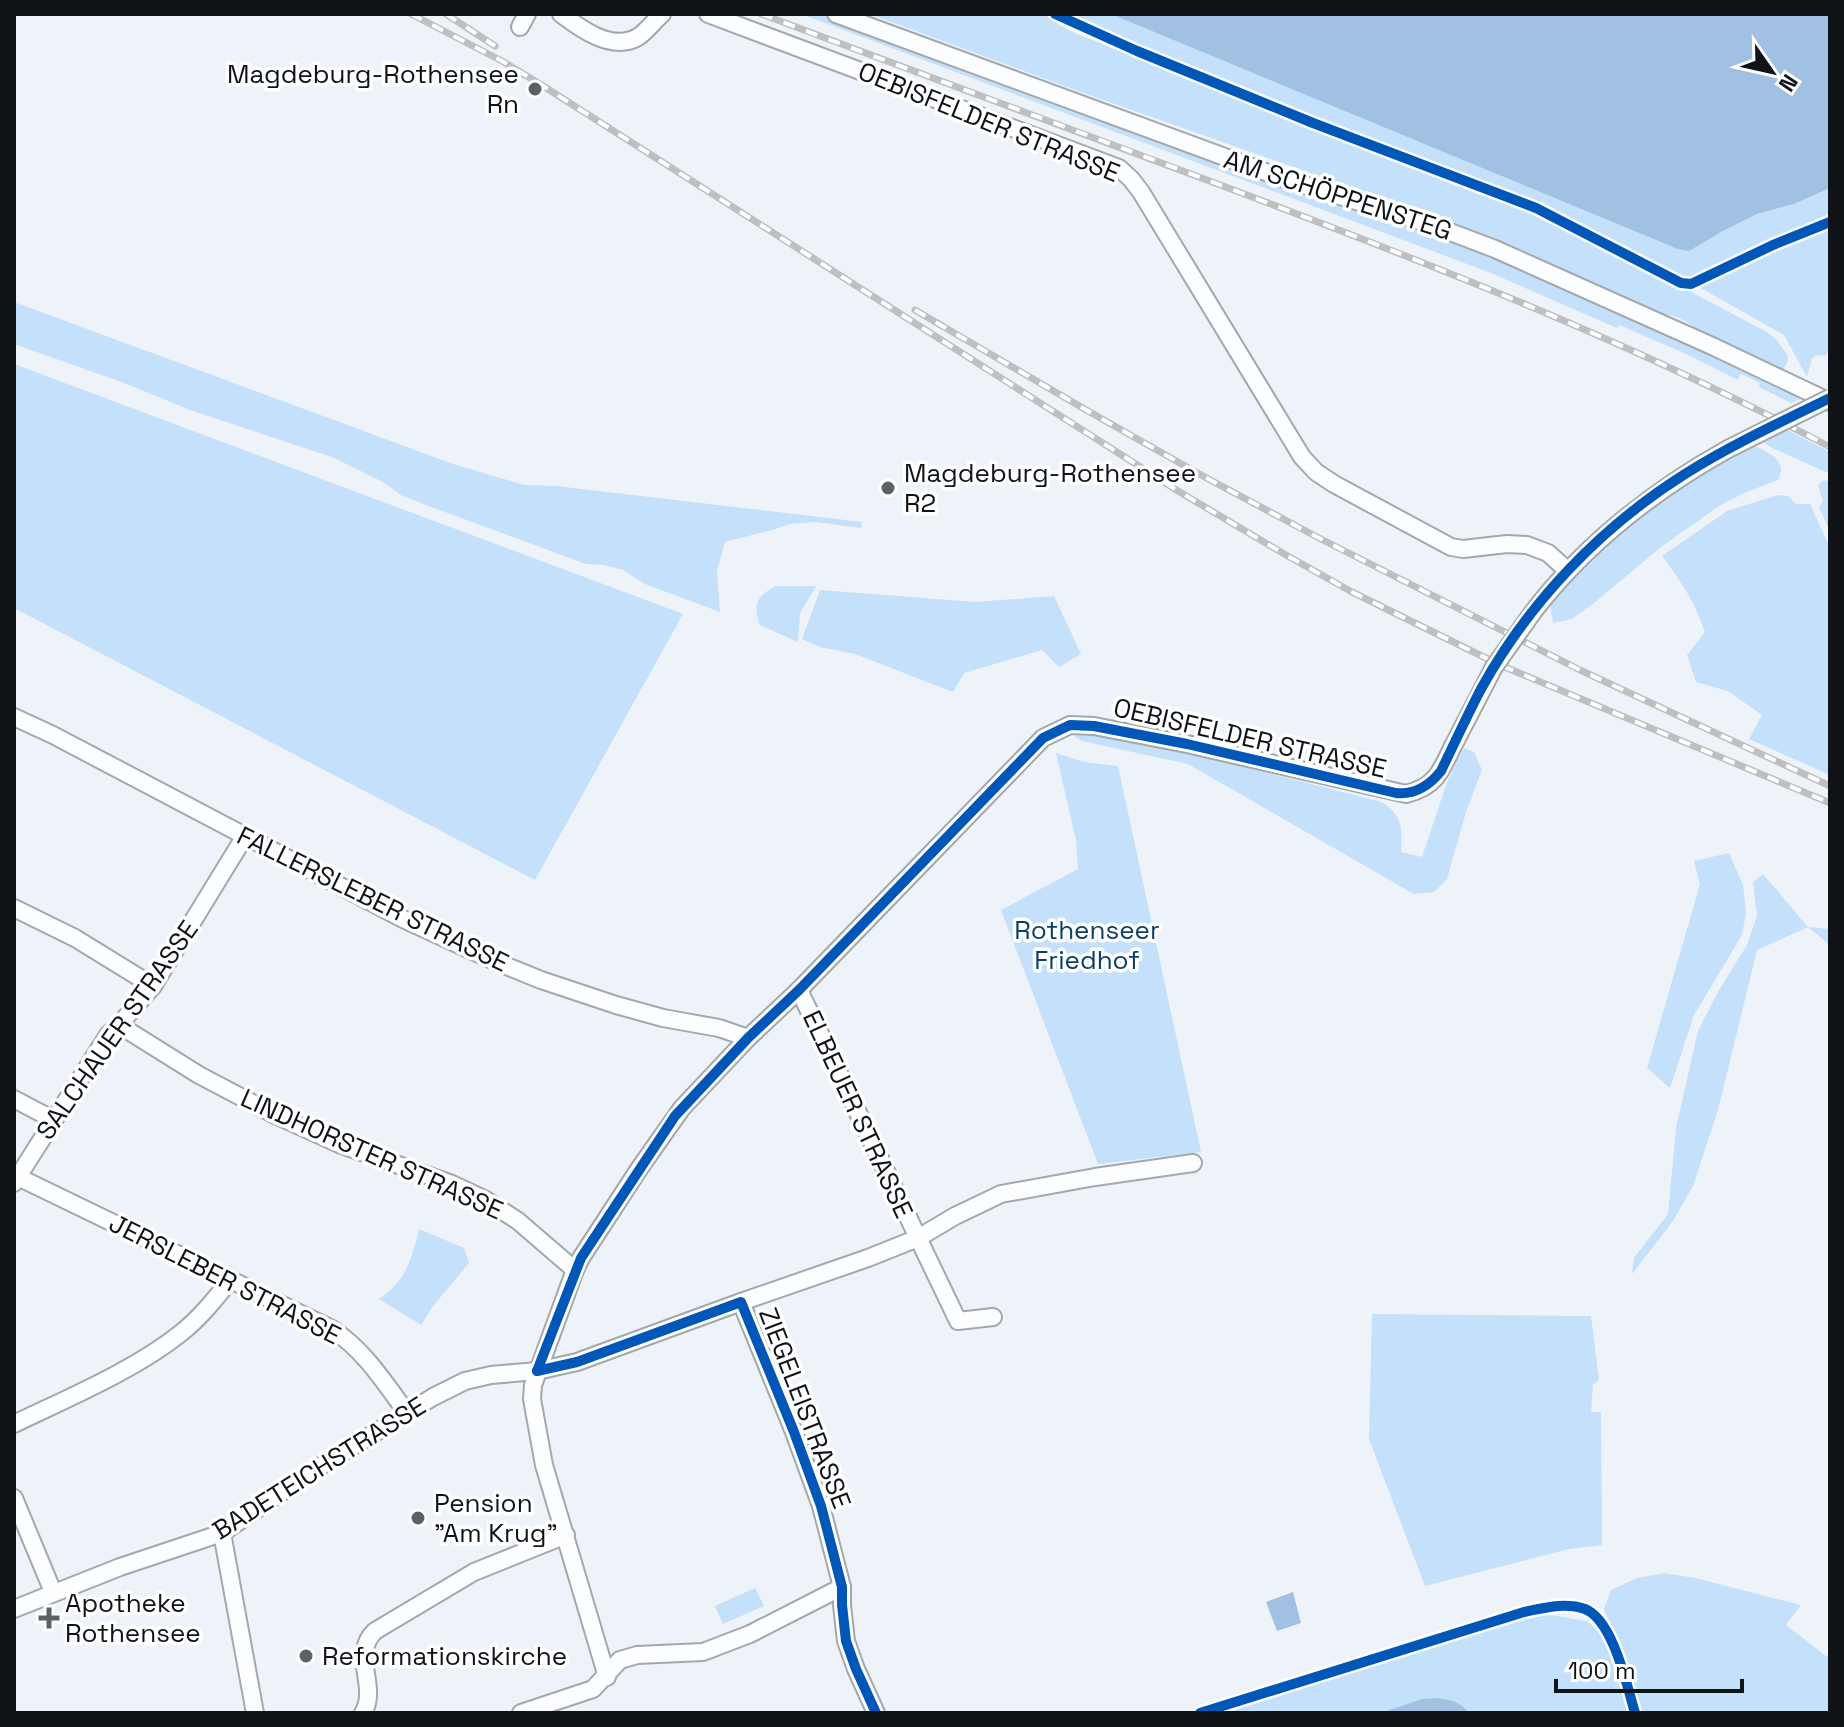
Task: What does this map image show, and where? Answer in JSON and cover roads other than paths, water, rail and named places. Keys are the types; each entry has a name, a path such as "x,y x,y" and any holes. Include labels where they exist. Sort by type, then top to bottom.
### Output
{"street":[{"path":"561,14 592,35 623,42 641,35 662,14"},
{"name":"OEBISFELDER STRASSE","path":"708,14 1119,168 1141,192 1312,469 1451,547 1531,546 1548,553 1568,571"},
{"name":"AM SCHÖPPENSTEG","path":"836,14 1282,178 1467,238 1830,400"},
{"name":"OEBISFELDER STRASSE","path":"607,1677 544,1465 532,1395 537,1371 575,1270 594,1236 669,1123 748,1038 799,990 1043,738 1061,728 1083,724 1131,732 1406,794 1425,787 1441,771 1494,667 1533,612 1568,571 1614,526 1647,500 1728,449 1830,400"},
{"name":"FALLERSLEBER STRASSE","path":"14,717 403,919 500,964 616,1005 663,1018 719,1028 748,1038"},
{"name":"SALCHAUER STRASSE","path":"16,1180 108,1035 153,986 245,836"},
{"path":"14,908 75,938 153,986"},
{"name":"ELBEUER STRASSE","path":"799,990 958,1321 993,1317"},
{"name":"LINDHORSTER STRASSE","path":"119,1025 199,1075 273,1114 339,1144 452,1184 484,1199 518,1221 575,1270"},
{"path":"14,1099 54,1120"},
{"name":"BADETEICHSTRASSE","path":"14,1609 120,1567 222,1533 308,1474 433,1397 465,1381 577,1362 918,1238 1001,1194 1193,1163"},
{"name":"JERSLEBER STRASSE","path":"16,1180 332,1329 370,1362 407,1413"},
{"path":"14,1424 160,1349 200,1316 231,1279"},
{"name":"ZIEGELEISTRASSE","path":"741,1302 821,1506 842,1587 846,1641 876,1713"},
{"path":"14,1498 53,1592"},
{"path":"222,1533 255,1713"},
{"path":"363,1713 368,1697 365,1646 375,1631 474,1572 566,1535"},
{"path":"521,1713 593,1689 620,1660 637,1655 703,1652 750,1634 842,1587"}],"railway":[{"path":"411,14 540,84 1178,491 1352,592 1500,665 1830,803"},
{"path":"446,14 495,46"},
{"path":"761,14 1459,277 1609,340 1830,447"},
{"path":"915,310 1201,475 1317,537 1580,670 1830,786"}],"place":[{"name":"Magdeburg-Rothensee Rn","path":"535,89"},
{"name":"Magdeburg-Rothensee R2","path":"888,488"},
{"name":"Pension \"Am Krug\"","path":"418,1518"},
{"name":"Apotheke Rothensee","path":"49,1618"},
{"name":"Reformationskirche","path":"306,1656"}],"park label":[{"name":"Rothenseer Friedhof","path":"1087,945"}]}
